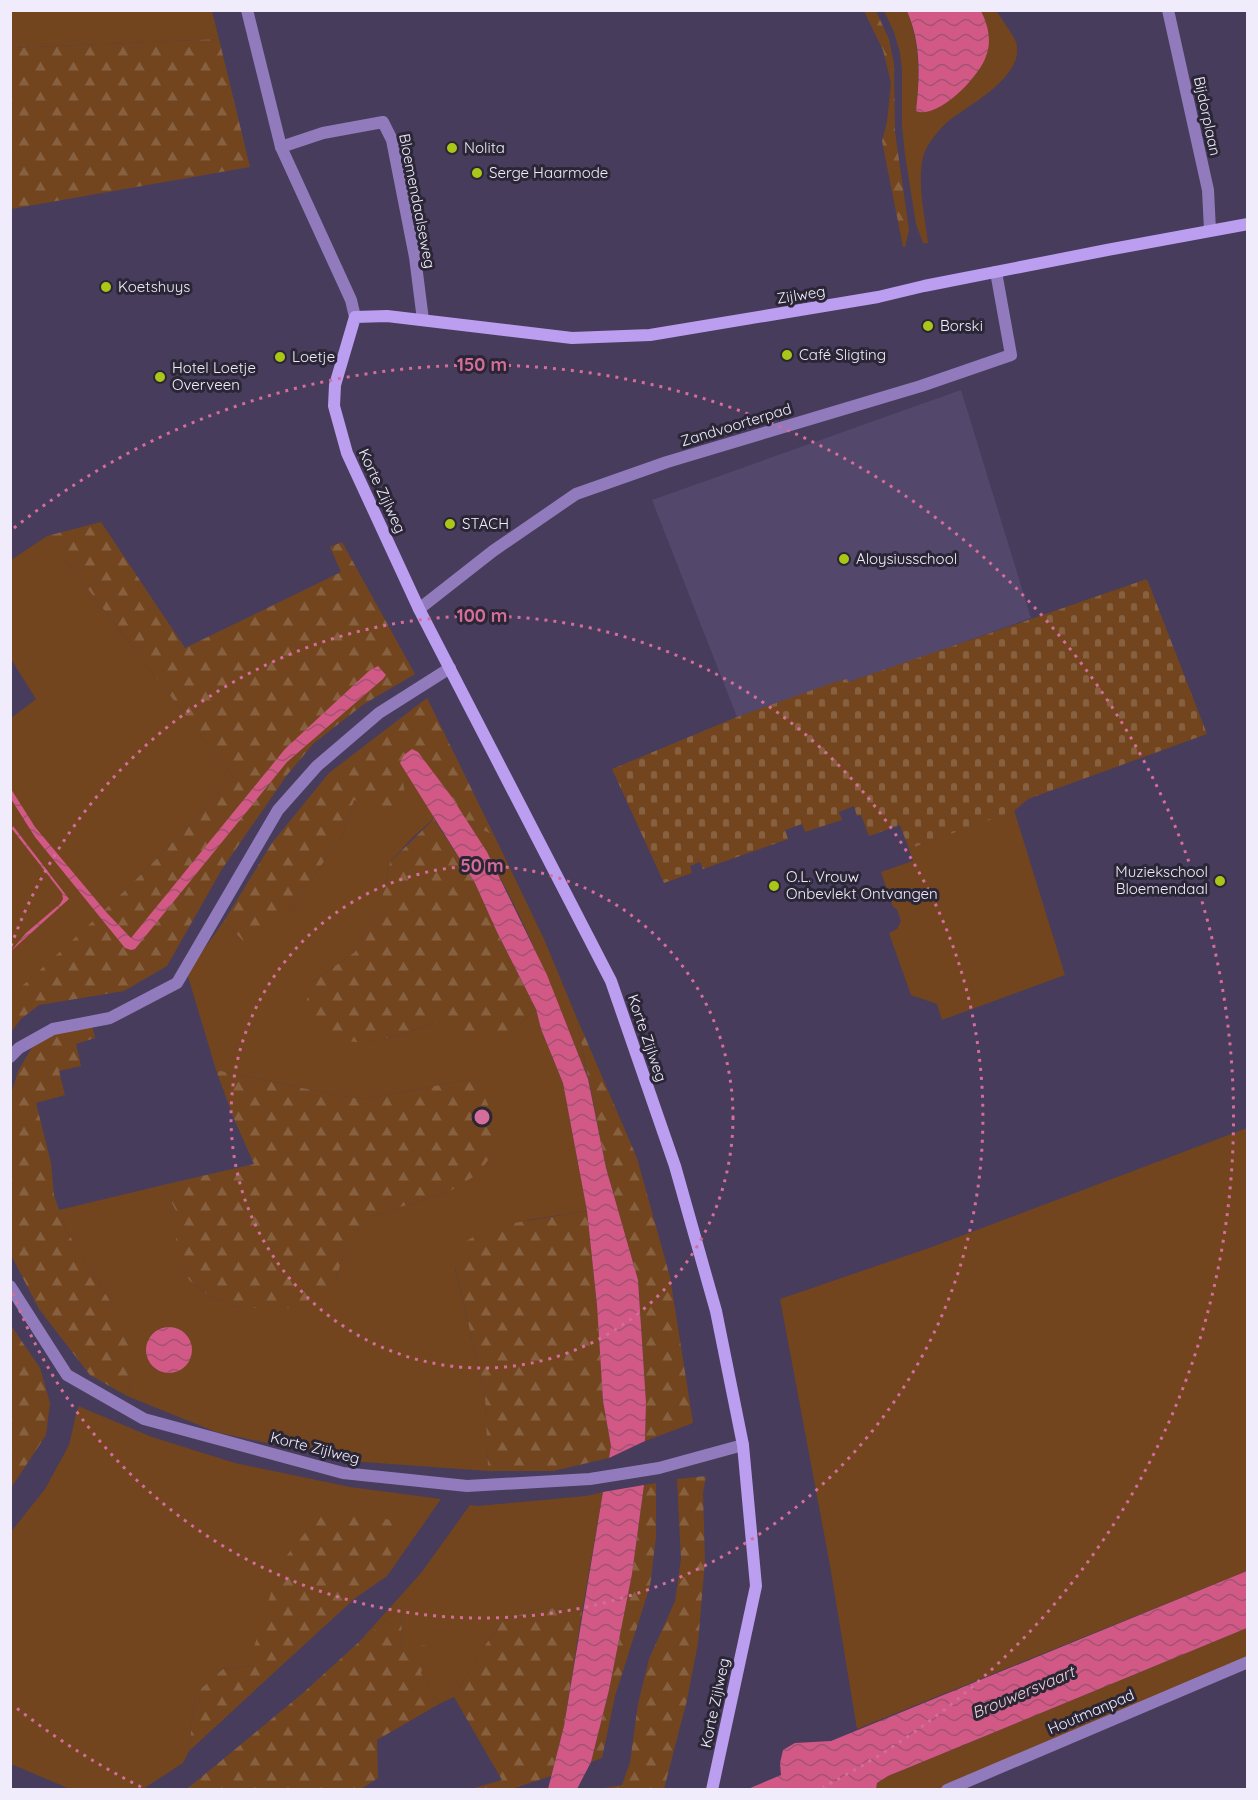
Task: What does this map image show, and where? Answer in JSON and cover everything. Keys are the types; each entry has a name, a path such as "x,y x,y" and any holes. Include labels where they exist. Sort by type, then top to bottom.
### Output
{"main road":[{"name":"Zijlweg","path":"355,317 387,316 572,338 650,335 878,297 1248,224"},
{"name":"Korte Zijlweg","path":"355,317 335,385 334,406 347,453 419,609 611,981 675,1166 717,1311 743,1445 756,1586 712,1790"}],"street":[{"path":"247,10 281,147 351,300 355,317"},
{"name":"Bijdorplaan","path":"1168,10 1208,190 1210,230"},
{"name":"Bloemendaalseweg","path":"281,147 323,133 382,122 392,140 415,257 423,320"},
{"name":"Zandvoorterpad","path":"419,609 493,551 576,494 667,462 964,372 1011,355 996,272"},
{"path":"10,1057 19,1048 53,1029 110,1018 177,982 278,810 317,766 379,713 450,668"},
{"name":"Korte Zijlweg","path":"10,1287 67,1376 144,1419 343,1473 467,1486 590,1479 659,1468 743,1445"},
{"name":"Houtmanpad","path":"947,1790 1248,1662"}],"shaded area":[{"name":"Aloysiusschool","path":"961,390 1031,618 897,666 848,682 847,679 737,717 652,500"}],"green space":[{"path":"10,11 212,11 219,39 11,48"},
{"path":"864,11 876,11 889,39 894,64 895,132 909,230 905,247 903,247 882,141 887,122 891,83 883,50"},
{"path":"884,11 907,11 911,23 918,60 916,111 963,86 980,69 986,38 981,11 996,11 1016,42 1017,54 1013,66 1005,77 948,122 927,147 921,168 921,181 928,243 923,243 916,224 902,125 900,53 894,32"},
{"path":"219,39 250,167 11,209 11,48"},
{"path":"101,522 185,648 341,572 330,547 342,542 415,674 364,704 314,743 287,775 222,869 167,966 124,991 39,1005 21,1019 11,1032 10,997 125,890 233,777 47,536"},
{"path":"47,536 233,777 125,890 11,997 10,719 36,699 11,659 11,560"},
{"path":"1147,579 1207,734 1028,799 1014,811 909,849 900,825 869,836 861,815 857,816 854,806 839,812 842,820 805,832 802,824 785,830 788,839 703,869 700,862 690,866 692,873 664,883 612,769 737,717 835,682 847,679 848,682"},
{"path":"427,698 494,835 441,812 413,750 400,763 408,813 354,800 343,834 280,925 258,939 243,941 224,921 272,843 329,773"},
{"path":"400,763 441,812 390,862 382,898 355,952 312,982 365,1043 400,1035 441,1021 511,1031 536,1009 541,1029 563,1083 587,1211 528,1220 455,1268 485,1395 488,1471 349,1461 216,1432 127,1396 134,1372 115,1309 66,1230 59,1210 163,1185 178,1215 180,1266 190,1281 211,1297 240,1308 312,1308 336,1281 343,1254 355,1233 372,1216 448,1192 466,1080 366,1099 341,1096 216,1070 187,973 224,921 243,941 280,925 343,834 354,800","holes":["163,1328 176,1328 187,1335 156,1370 148,1360 146,1347"]},
{"path":"1014,810 1065,975 942,1020 937,1004 911,995 889,933 897,929 901,921 897,909 893,907 881,872 913,861 909,849"},
{"path":"434,819 475,883 536,1009 511,1031 484,1035 448,1031 441,1021 400,1035 365,1043 327,1039 311,1020 307,1000 312,982 355,952 382,898 390,862"},
{"path":"469,824 494,835 544,939 576,1016 588,1079 520,916"},
{"path":"576,1016 637,1158 670,1277 693,1423 645,1441 646,1403 638,1280 606,1168"},
{"path":"91,1021 95,1038 76,1044 81,1066 59,1071 65,1095 36,1103 51,1163 54,1195 66,1230 132,1341 134,1372 127,1396 90,1375 39,1309 11,1255 10,1098 18,1071 31,1049 45,1036"},
{"path":"216,1070 341,1096 366,1099 466,1080 480,1087 491,1111 493,1142 488,1160 478,1174 448,1192 372,1216 355,1233 343,1254 336,1281 325,1301 312,1308 240,1308 211,1297 190,1281 180,1266 175,1251 178,1215 163,1185 254,1164"},
{"path":"1247,1128 1247,1571 857,1729 829,1560 780,1299 929,1248"},
{"path":"587,1211 597,1305 603,1401 611,1446 609,1458 553,1471 488,1471 485,1395 455,1267 463,1243 490,1227"},
{"path":"10,1324 40,1368 50,1403 46,1435 11,1488"},
{"path":"78,1406 152,1437 235,1463 350,1487 441,1499 387,1576 397,1522 257,1639 248,1666 223,1669 195,1694 189,1751 183,1763 143,1789 70,1789 11,1764 10,1533 45,1489 69,1445"},
{"path":"706,1476 703,1493 705,1561 698,1643 687,1700 664,1789 598,1789 622,1785 630,1762 638,1704 649,1659 675,1601 681,1559 677,1479"},
{"path":"656,1483 656,1537 650,1586 615,1696 602,1758 591,1762 609,1690 632,1574 644,1485"},
{"path":"603,1492 582,1612 557,1608 533,1610 503,1621 481,1651 454,1697 439,1704 421,1673 401,1650 402,1608 359,1642 421,1573 470,1505 586,1496"},
{"path":"354,1511 398,1522 387,1576 354,1599 189,1751 195,1694 223,1669 248,1666 280,1564 320,1514"},
{"path":"402,1608 401,1650 429,1644 421,1673 439,1704 377,1740 378,1778 361,1789 187,1789 303,1693 359,1642"},
{"path":"557,1608 582,1612 564,1726 551,1776 512,1789 471,1789 502,1780 454,1697 481,1651 503,1621 533,1610"},
{"path":"1247,1628 1247,1666 943,1789 876,1790 877,1783 888,1776"}],"water":[{"path":"907,11 981,11 988,33 988,50 976,74 946,103 925,112 916,111 917,47"},
{"path":"378,666 386,675 383,679 287,762 135,949 125,948 35,837 11,799 11,789 35,827 131,938 285,749 369,671"},
{"path":"412,749 418,752 451,796 487,852 547,975 588,1079 606,1168 638,1280 646,1403 645,1441 609,1458 611,1446 603,1401 597,1305 587,1211 563,1083 541,1029 536,1009 475,883 400,763 404,755"},
{"path":"13,826 69,899 11,951 26,933 63,899 62,893 12,829"},
{"path":"169,1327 185,1334 192,1350 185,1366 169,1373 153,1366 146,1350 153,1334"},
{"path":"644,1485 632,1574 609,1690 591,1762 577,1789 548,1789 564,1726 603,1492"},
{"name":"Brouwersvaart","path":"1247,1571 1247,1628 888,1776 877,1783 876,1789 748,1789 781,1775 780,1763 783,1750 795,1743 831,1741"}],"place":[{"name":"Nolita","path":"452,148"},
{"name":"Serge Haarmode","path":"477,173"},
{"name":"Koetshuys","path":"106,287"},
{"name":"Borski","path":"928,326"},
{"name":"Café Sligting","path":"787,355"},
{"name":"Loetje","path":"280,357"},
{"name":"Hotel Loetje Overveen","path":"160,377"},
{"name":"STACH","path":"450,524"},
{"name":"Aloysiusschool","path":"844,559"},
{"name":"Muziekschool Bloemendaal","path":"1220,881"},
{"name":"O.L. Vrouw Onbevlekt Ontvangen","path":"774,886"}]}
